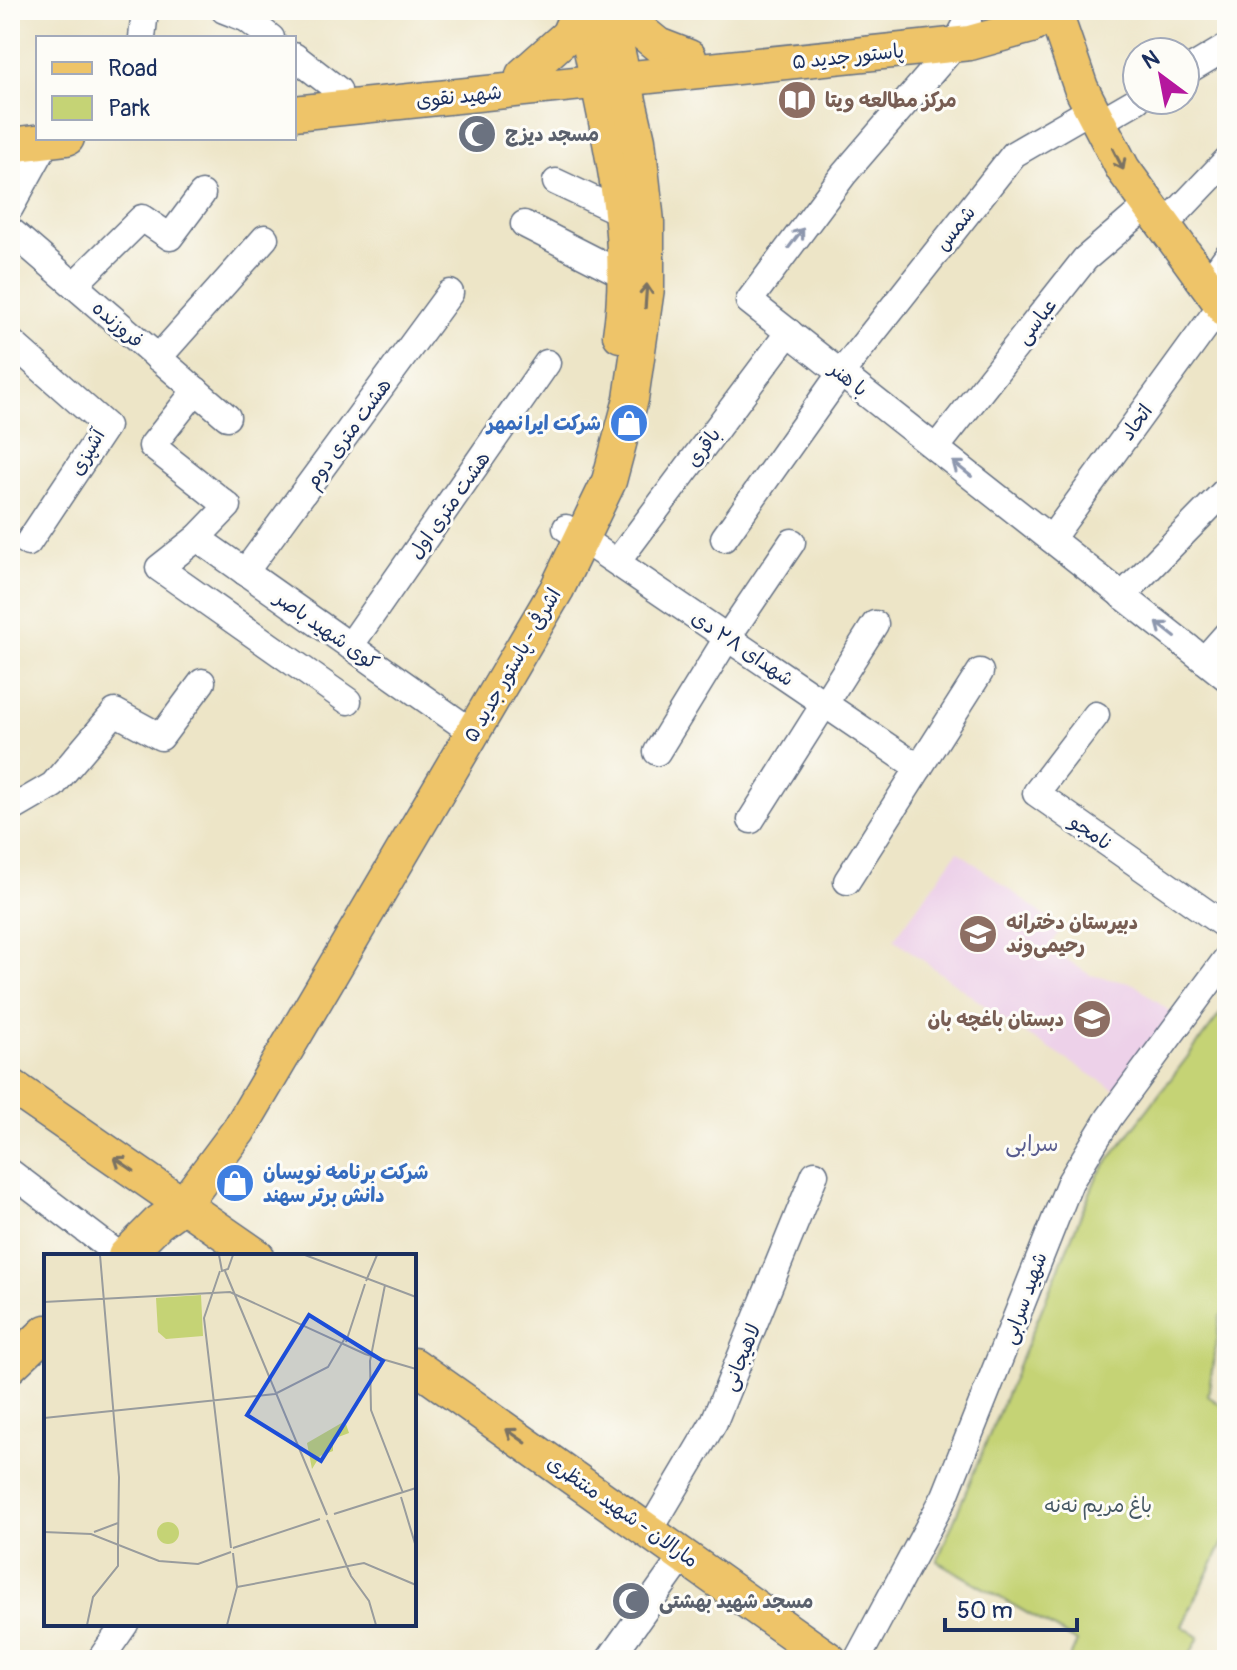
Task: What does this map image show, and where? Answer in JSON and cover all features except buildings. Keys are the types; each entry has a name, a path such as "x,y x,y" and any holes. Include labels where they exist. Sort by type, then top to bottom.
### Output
{"main road":[{"path":"581,10 609,74"},
{"path":"581,10 568,35 535,81 578,104 596,123 613,150"},
{"path":"608,10 609,74"},
{"path":"615,10 658,45 689,57"},
{"name":"پاستور جدید ۵","path":"609,74 962,33 1025,10"},
{"path":"1042,10 1055,10 1095,116 1123,169 1218,300"},
{"name":"پاستور جدید ۵","path":"609,74 689,57 1031,26 1055,10"},
{"name":"شهید نقوی","path":"296,95 609,74"},
{"name":"اشرفی - پاستور جدید ۵","path":"125,1254 171,1208 239,1130 465,727 557,589 609,407 622,328 622,213 613,150 609,74"},
{"name":"اشرفی - پاستور جدید ۵","path":"574,533 609,481 631,399 645,318 647,222 638,140 609,74"},
{"name":"شهید نقوی","path":"296,113 408,101 535,81"},
{"path":"10,127 36,131"},
{"path":"10,145 36,138"},
{"path":"15,1098 171,1208 253,1254"},
{"path":"10,1366 44,1334"},
{"name":"مارالان - شهید منتظری","path":"416,1366 830,1660"}],"street":[{"path":"142,36 145,10"},
{"path":"224,10 247,19 268,36"},
{"name":"با هنر","path":"962,33 844,174 749,301 1227,678"},
{"path":"1201,62 1227,47"},
{"path":"296,58 338,90"},
{"name":"شمس","path":"724,538 841,373 1014,154 1121,106"},
{"path":"10,208 48,140"},
{"name":"عباسی","path":"936,448 1085,259 1156,215 1227,160"},
{"path":"556,182 622,213"},
{"path":"74,285 142,218 170,237 202,194"},
{"path":"524,224 624,275"},
{"name":"فروزنده","path":"10,230 227,417"},
{"path":"158,358 265,238"},
{"name":"اتحاد","path":"1051,539 1218,300 1227,256"},
{"name":"هشت متری دوم","path":"245,572 450,293"},
{"name":"باقری","path":"617,562 789,332"},
{"name":"آشپزی","path":"10,341 106,426 28,543"},
{"name":"هشت متری اول","path":"350,646 547,363"},
{"path":"196,390 152,446 228,506 197,538 159,568 348,701"},
{"path":"1122,596 1227,489"},
{"name":"شهدای ۲۸ دی","path":"574,533 919,768"},
{"name":"کوی شهید باصر","path":"197,538 465,727"},
{"path":"657,752 727,638 792,542"},
{"path":"751,820 875,624"},
{"path":"1204,660 1227,634"},
{"path":"847,881 980,672"},
{"path":"10,810 53,785 115,712 161,737 202,682"},
{"name":"نامجو","path":"1096,715 1036,793 1227,927"},
{"name":"شهید سرابی","path":"857,1660 945,1496 1070,1182 1109,1118 1227,958"},
{"path":"10,1172 120,1254"},
{"name":"لاهیجانی","path":"650,1530 714,1422 815,1174"},
{"path":"609,1660 674,1569"},
{"path":"100,1660 124,1626"}],"shaded area":[{"path":"958,851 1061,928 1050,948 1090,975 1134,984 1177,1017 1120,1093 1007,1022 894,939"}],"green space":[{"name":"باغ مریم نه‌نه","path":"1227,1005 1227,1307 1220,1317 1208,1396 1227,1409 1227,1535 1182,1626 1199,1637 1187,1660 1069,1660 1077,1642 937,1561 1097,1176"}],"place":[{"name":"مرکز مطالعه ویتا","path":"797,100"},
{"name":"مسجد دیزج","path":"477,134"},
{"name":"شرکت ایرانمهر","path":"629,423"},
{"name":"دبیرستان دخترانه رحیمی‌وند","path":"978,934"},
{"name":"دبستان باغچه بان","path":"1092,1019"},
{"name":"شرکت برنامه نویسان دانش برتر سهند","path":"235,1183"},
{"name":"مسجد شهید بهشتی","path":"631,1601"}],"district":[{"name":"سرابی","path":"1032,1143"}]}
